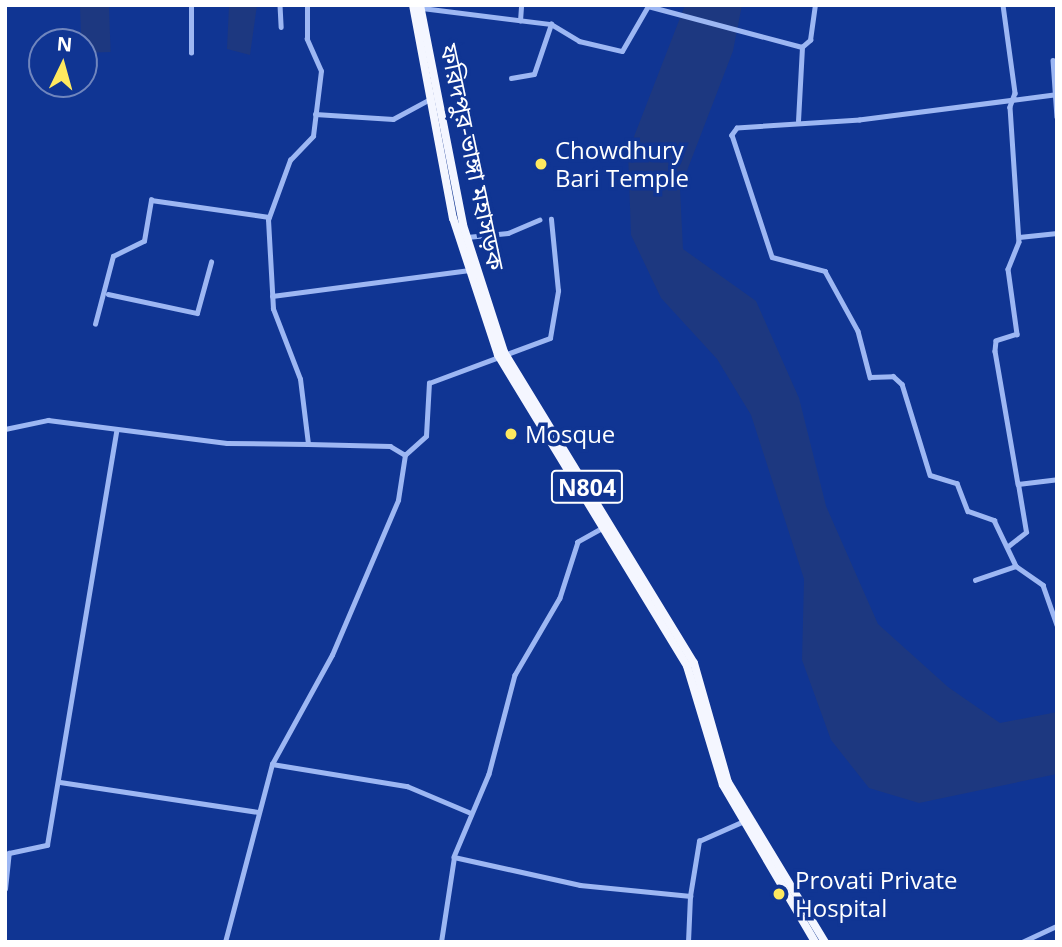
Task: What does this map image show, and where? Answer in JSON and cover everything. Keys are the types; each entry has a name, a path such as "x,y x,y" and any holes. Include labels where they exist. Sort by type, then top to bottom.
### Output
{"highway":[{"name":"ফরিদপুর-ভাঙ্গা মহাসড়ক","path":"417,7 457,217 501,354 658,611 694,663 719,759 745,820 815,942"},
{"name":"ফরিদপুর-ভাঙ্গা মহাসড়ক","path":"457,217 467,237 472,269"},
{"name":"ফরিদপুর-ভাঙ্গা মহাসড়ক","path":"745,820 825,942"}],"street":[{"path":"191,5 191,53"},
{"path":"280,5 281,27"},
{"path":"307,5 307,39 320,60 313,136 290,160 269,217 272,296 280,337 300,379 308,444"},
{"path":"520,21 522,5"},
{"path":"798,121 802,47 810,40 815,5"},
{"path":"1003,5 1015,93 1010,101 1019,237 1008,268 1017,334 995,344 1026,533 1007,547"},
{"path":"417,7 551,24 579,41 622,51 649,6 670,8 745,34 802,47"},
{"path":"511,78 534,74 551,24"},
{"path":"1053,60 1057,117"},
{"path":"1054,95 737,128 732,135 772,257 825,271 858,331 870,376 892,376 902,384 930,475 957,483 965,508 994,520 1016,566 1040,581 1057,625"},
{"path":"316,114 393,119 434,98"},
{"path":"95,324 108,295 113,256 144,241 151,200 269,217"},
{"path":"225,942 272,764 332,655 398,500 405,455 431,422 431,381 501,354 529,350 550,338 558,291 551,219"},
{"path":"467,237 509,233 539,220"},
{"path":"1019,237 1057,233"},
{"path":"108,295 197,313 211,262"},
{"path":"272,296 472,269"},
{"path":"5,429 48,420 116,432 308,444 390,446 405,455"},
{"path":"5,888 7,852 46,848 60,782 116,432"},
{"path":"1018,484 1057,479"},
{"path":"441,942 454,857 489,774 515,675 560,598 578,542 607,525"},
{"path":"975,580 1016,566"},
{"path":"272,764 407,786 471,813"},
{"path":"60,782 258,811"},
{"path":"688,942 690,896 699,841 745,820"},
{"path":"454,857 580,885 690,896"},
{"path":"1022,942 1057,926"}],"water":[{"path":"229,5 257,5 250,55 227,49"},
{"path":"685,5 742,5 733,51 680,189 683,249 756,301 799,398 826,506 878,624 948,687 1000,723 1057,712 1057,774 919,803 869,788 831,740 802,660 804,579 751,415 717,359 661,298 631,235 628,152"},
{"path":"109,6 111,52 98,52 98,28 81,28 80,7"}],"place":[{"name":"Chowdhury Bari Temple","path":"541,164"},
{"name":"Mosque","path":"511,434"},
{"name":"Provati Private Hospital","path":"779,894"}]}
